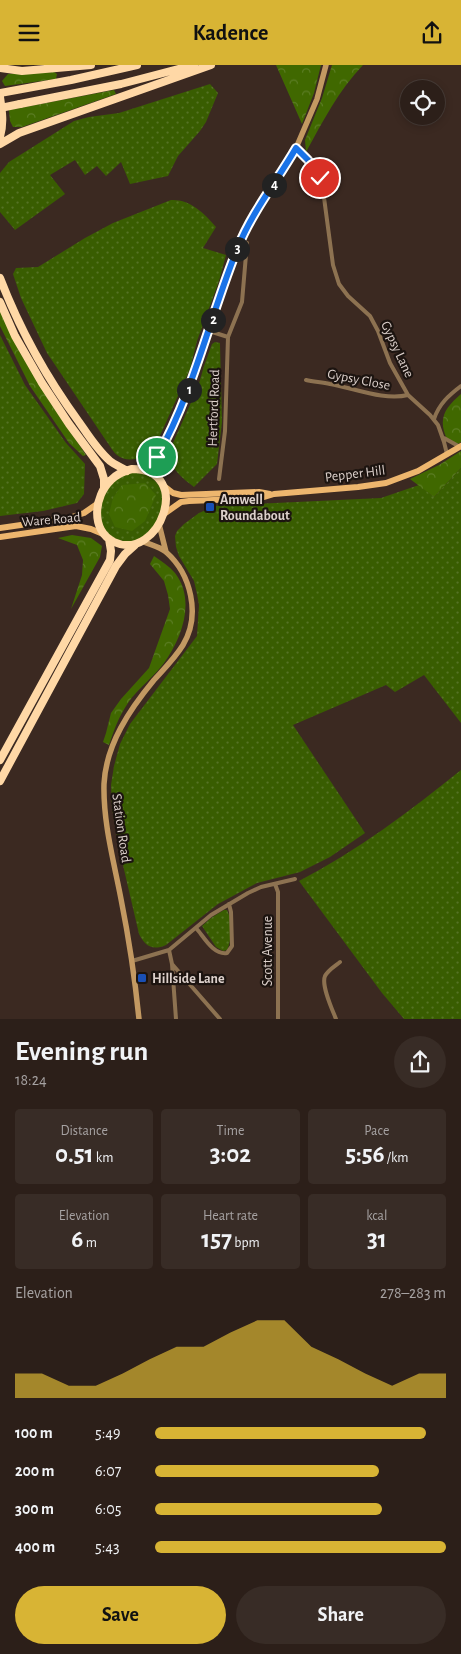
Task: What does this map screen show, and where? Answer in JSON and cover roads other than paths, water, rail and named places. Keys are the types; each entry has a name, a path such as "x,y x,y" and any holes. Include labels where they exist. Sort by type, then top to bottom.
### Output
{"highway":[{"path":"0,68 22,71 91,65"},
{"path":"0,137 3,114 0,95 137,65"},
{"path":"0,108 122,85 194,65"},
{"path":"0,144 19,133 211,65"},
{"path":"0,278 30,347 61,397 103,455 126,471"},
{"path":"0,302 15,336 42,383 100,466 104,479 104,488"},
{"path":"0,760 110,560 111,551 98,520 97,505 104,488 111,480 126,471 137,469 153,474 162,483 166,504 164,515 151,535 126,554 116,566 0,781"},
{"path":"106,537 125,545 139,543"}],"main road":[{"path":"137,469 157,457 173,429 182,408 230,267 244,234 296,148 317,99 326,65"},
{"name":"Pepper Hill","path":"164,515 181,502 261,498 274,494 386,483 418,471 461,447"},
{"path":"157,457 162,483"},
{"name":"Pepper Hill","path":"162,483 173,493 181,495 259,492 274,494"},
{"name":"Ware Road","path":"0,528 69,518 84,513 97,505"},
{"name":"Station Road","path":"159,523 166,552"},
{"name":"Ware Road","path":"0,537 76,526 91,529 106,537"},
{"name":"Station Road","path":"139,543 155,546 166,552 179,567 191,593 192,609 190,628 183,645 147,689 122,724 107,762 104,783 110,842 132,961 140,1019"}],"street":[{"name":"Gypsy Lane","path":"296,148 308,160 320,180 333,265 340,284 348,296 370,316 390,363 408,395 434,419 443,437 447,455"},
{"name":"Hertford Road","path":"219,479 225,431 228,337 242,302 247,243"},
{"path":"209,331 228,337"},
{"name":"Gypsy Close","path":"306,380 389,397 408,395"},
{"path":"434,419 439,407 446,398 461,386"},
{"path":"443,437 447,441 461,447"},
{"path":"132,961 169,950 211,915 248,893 295,879"},
{"name":"Scott Avenue","path":"275,884 278,892 278,1019"},
{"path":"196,928 214,950 227,953 232,946 231,912 228,904"},
{"path":"169,950 172,964 176,1019"},
{"path":"336,1019 324,979 328,971 340,962"},
{"path":"172,964 220,1019"},
{"path":"173,984 185,980"}],"place":[{"name":"Amwell Roundabout","path":"210,507"},
{"name":"Hillside Lane","path":"142,978"}]}
